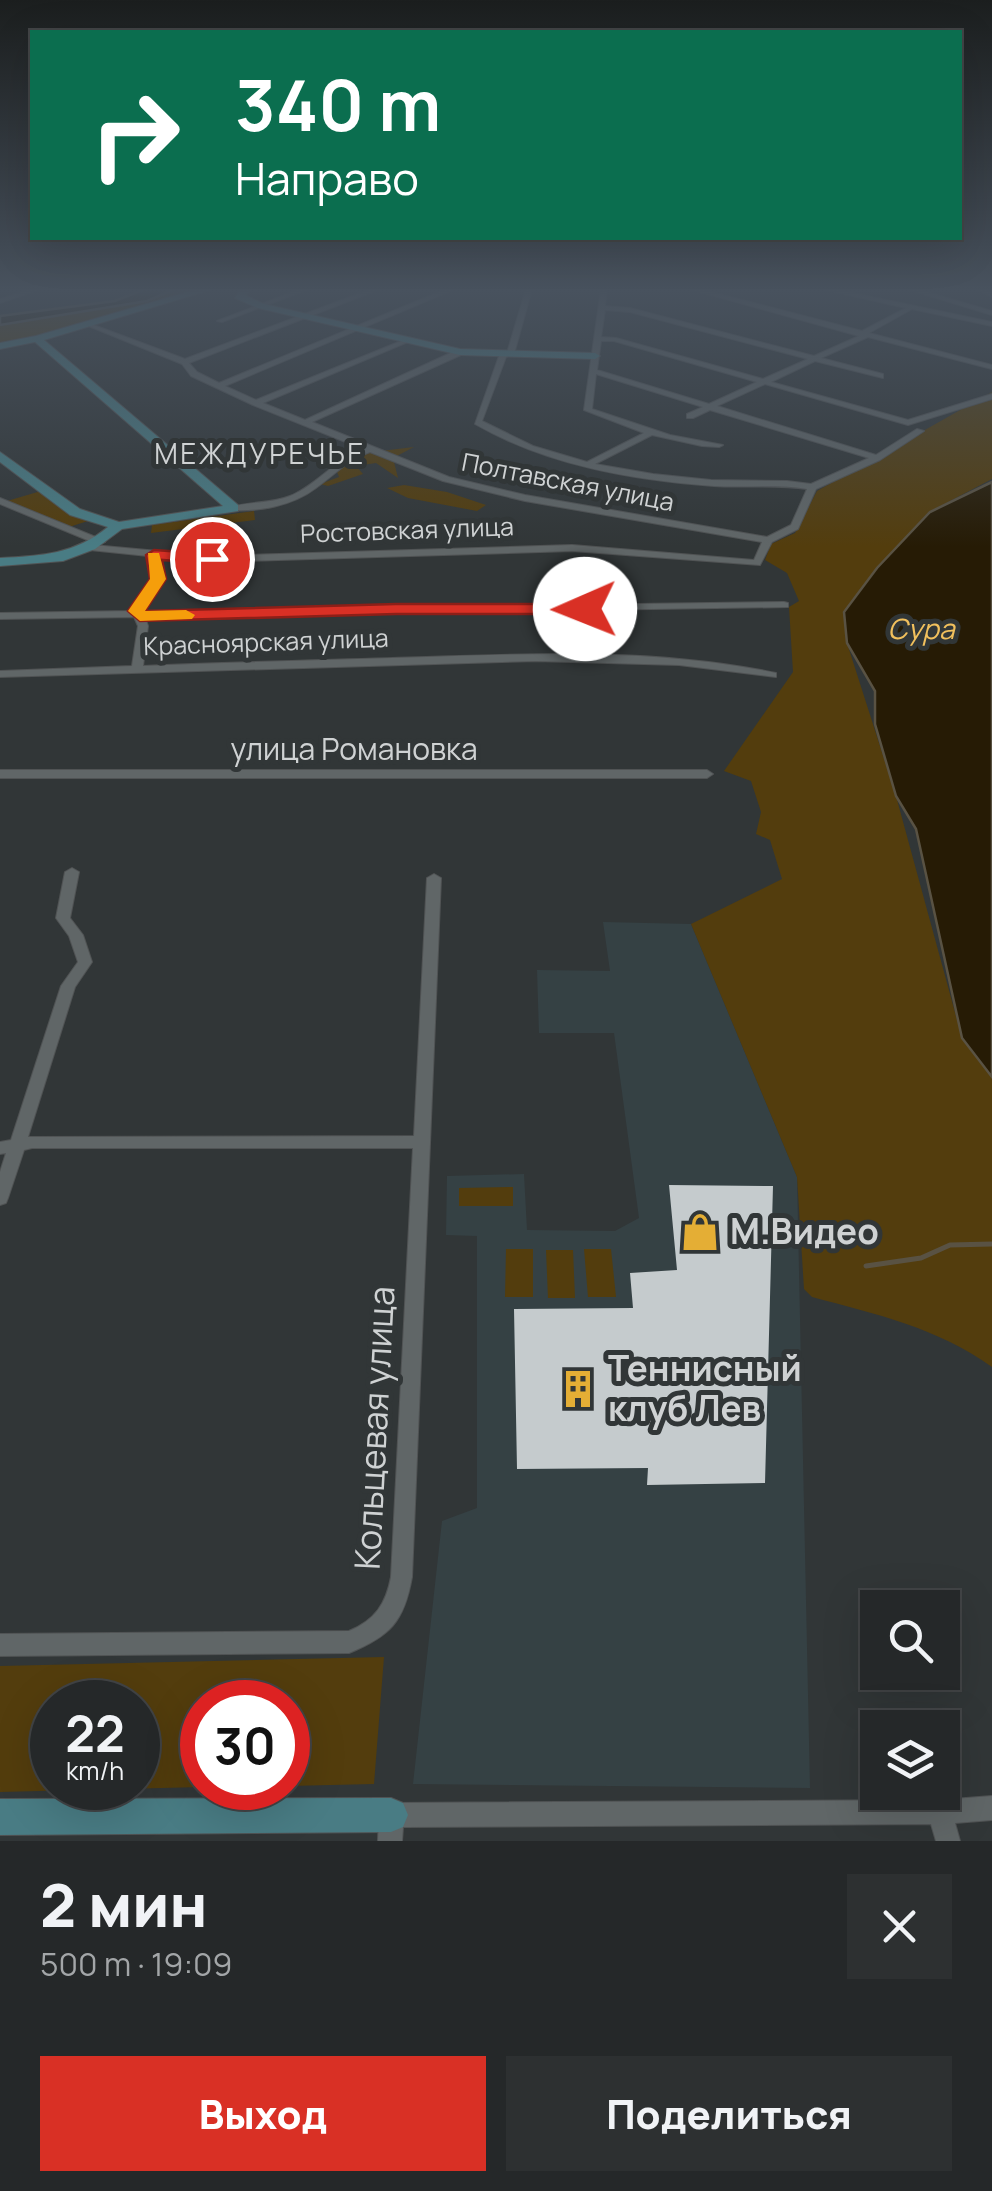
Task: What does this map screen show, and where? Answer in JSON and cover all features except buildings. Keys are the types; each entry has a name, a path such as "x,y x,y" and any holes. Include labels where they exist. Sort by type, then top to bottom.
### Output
{"street":[{"path":"79,375 234,508"},
{"name":"Полтавская улица","path":"196,375 365,450 446,479 525,498 768,540"},
{"path":"220,385 245,375"},
{"path":"256,403 324,375"},
{"path":"304,423 410,375"},
{"path":"496,375 478,422 505,437 590,464 708,483 791,483 812,487 877,458 920,432"},
{"path":"592,375 588,410 650,434 692,444 719,445"},
{"path":"606,375 877,458"},
{"path":"739,375 908,423 992,396"},
{"path":"690,416 779,375"},
{"path":"876,375 880,376"},
{"path":"590,464 650,434"},
{"path":"0,456 75,512 118,526 251,508 302,494 332,468 365,450 382,448"},
{"path":"768,540 795,527 812,487"},
{"path":"0,501 96,545 118,526"},
{"name":"Ростовская улица","path":"0,562 63,558 96,545 212,559 572,548 757,563 768,540"},
{"path":"137,668 143,626 136,611 158,579 154,555"},
{"path":"0,616 784,605"},
{"name":"Красноярская улица","path":"0,674 577,659 728,666 772,676"},
{"name":"улица Романовка","path":"0,774 707,774"},
{"path":"0,1198 8,1146 68,986 84,962 76,934 63,918 72,872"},
{"name":"Кольцевая улица","path":"0,1645 348,1642 368,1636 384,1625 398,1599 400,1583 434,878"},
{"path":"8,1146 420,1142"},
{"path":"0,1817 390,1828 992,1808"},
{"path":"940,1812 948,1841"}],"shaded area":[{"path":"992,392 992,479 929,512 844,612 847,643 896,796 962,1038 992,1073 992,1367 928,1332 812,1297 804,1289 797,1177 691,924 782,879 770,840 756,834 761,812 751,781 724,771 793,672 789,607 799,601 787,573 765,560 771,544 795,533 817,491"},
{"path":"414,447 393,458 398,478 376,463 356,466 363,474 328,486 320,484 339,477 336,469 364,453"},
{"path":"404,485 447,492 486,505 477,511 408,498 387,488"},
{"path":"41,491 91,520 69,527 7,501"},
{"path":"254,511 255,520 151,533 152,525"},
{"path":"603,922 691,924 797,1177 810,1788 413,1784 442,1521 477,1508 477,1236 446,1235 447,1176 524,1174 527,1230 615,1231 639,1218 614,1033 539,1033 537,970 610,971"},
{"path":"513,1187 513,1206 459,1206 459,1188"},
{"path":"506,1249 533,1249 533,1297 505,1297"},
{"path":"584,1249 611,1249 616,1297 588,1297"},
{"path":"546,1250 573,1250 575,1298 548,1298"},
{"path":"384,1657 374,1784 310,1785 310,1680 180,1680 180,1788 160,1788 160,1680 30,1680 30,1791 0,1792 0,1666"}],"water":[{"name":"Сура","path":"992,482 992,1077 962,1038 916,829 896,796 875,724 875,691 847,643 844,612 877,568 930,512"}],"waterway":[{"path":"866,1266 921,1258 950,1245 992,1244"}],"slow traffic":[{"path":"154,556 158,579 136,611 140,616 186,615"}],"place":[{"name":"М.Видео","path":"700,1232"},
{"name":"Теннисный клуб Лев","path":"578,1389"}],"district":[{"name":"МЕЖДУРЕЧЬЕ","path":"260,454"}],"route":[{"path":"212,559 154,555 158,579 136,611 140,616 585,609"}]}
